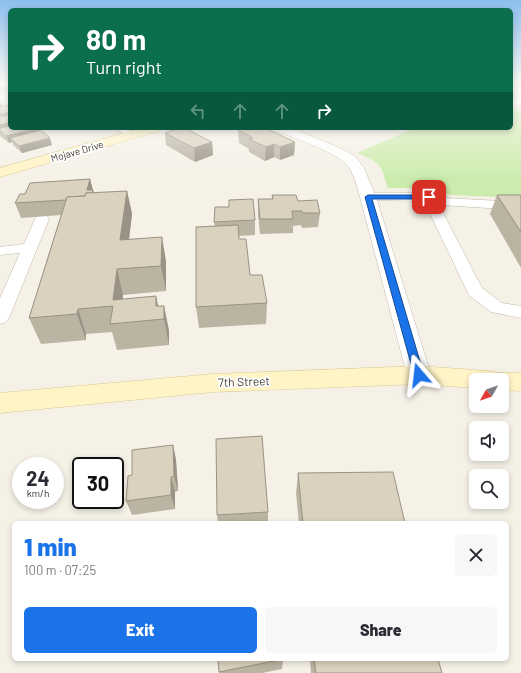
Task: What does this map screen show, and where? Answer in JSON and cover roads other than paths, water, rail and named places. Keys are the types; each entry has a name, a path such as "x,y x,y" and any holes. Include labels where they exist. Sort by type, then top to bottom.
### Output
{"main road":[{"name":"Mojave Drive","path":"0,173 148,130"},
{"name":"7th Street","path":"0,403 212,383 419,375 469,379"},
{"path":"509,381 521,382"}],"street":[{"path":"285,130 351,160 357,168 368,197 419,375"}],"lane":[{"path":"122,130 130,135"},
{"path":"368,197 429,197 443,202 521,206"},
{"path":"429,197 475,291 497,308 521,312"},
{"path":"0,318 42,219"},
{"path":"0,251 29,248"},
{"path":"0,278 17,276"}]}
